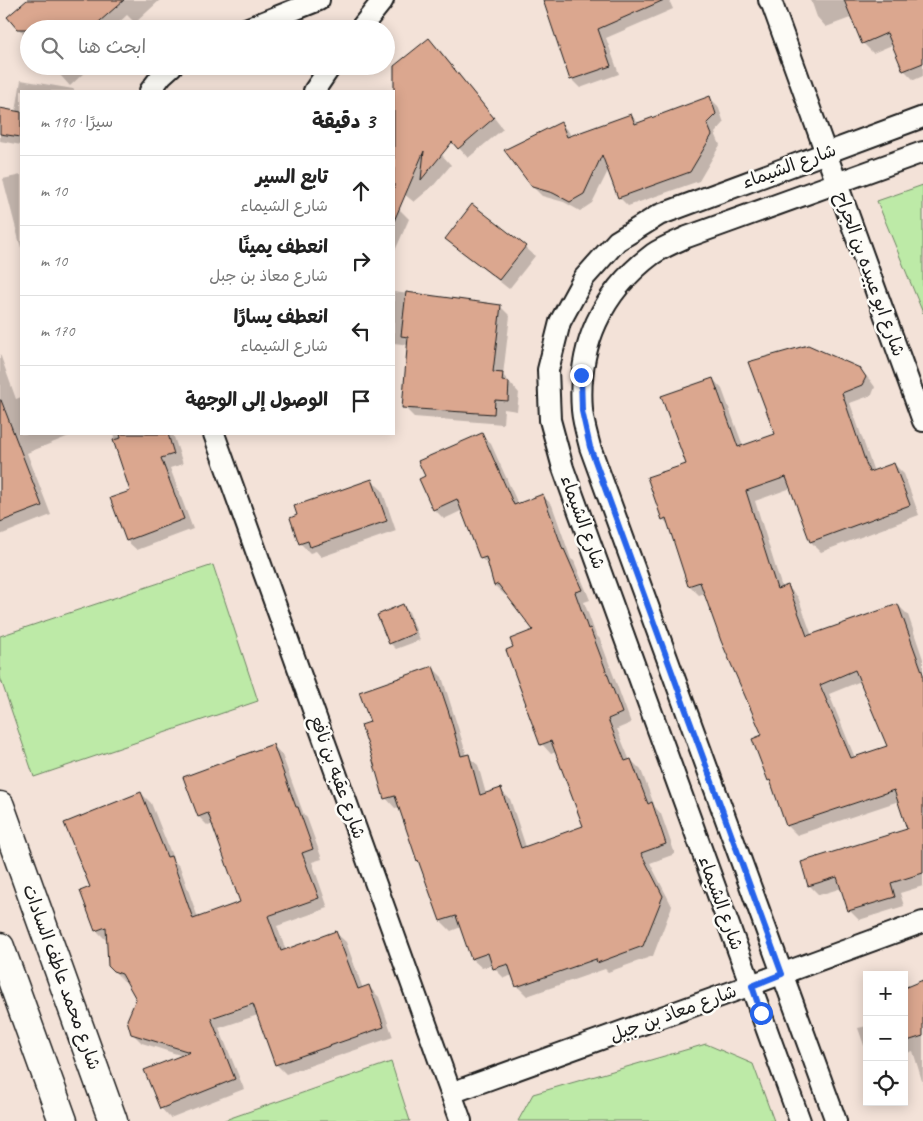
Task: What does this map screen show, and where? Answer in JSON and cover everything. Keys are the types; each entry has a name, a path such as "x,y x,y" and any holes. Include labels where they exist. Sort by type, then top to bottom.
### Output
{"street":[{"path":"268,20 318,0"},
{"path":"367,20 383,0"},
{"path":"769,0 837,184"},
{"path":"151,90 162,75"},
{"path":"315,90 325,75"},
{"name":"شارع الشيماء","path":"800,1121 564,468 550,420 548,370 560,322 584,278 618,241 660,214 923,117"},
{"name":"شارع الشيماء","path":"836,1121 590,447 582,411 581,375 589,339 604,306 626,277 654,253 686,237 923,152"},
{"name":"شارع ابو عبيده بن الجراح","path":"837,184 923,421"},
{"name":"شارع عقبه بن نافع","path":"214,435 461,1121"},
{"name":"شارع محمد عاطف السادات","path":"0,806 113,1121"},
{"name":"شارع معاذ بن جبل","path":"451,1093 752,986 923,922"},
{"path":"0,947 62,1121"}],"green space":[{"path":"923,185 923,313 877,201"},
{"path":"213,565 258,701 34,777 0,677 0,636"},
{"path":"706,1044 753,1064 774,1121 518,1121 533,1094"},
{"path":"391,1062 410,1121 222,1121"}],"building":[{"path":"27,0 124,0 101,20 20,20 20,29 17,29 7,17"},
{"path":"543,0 664,0 598,29 611,66 570,80"},
{"path":"844,0 923,0 923,63 903,71 887,33 862,44"},
{"path":"429,38 494,118 458,149 452,142 421,180 424,151 395,219 394,75 395,65"},
{"path":"710,96 716,114 707,123 712,135 690,172 618,198 602,155 584,194 570,202 553,193 532,187 504,150 561,122 567,137 631,114 635,124"},
{"path":"0,108 20,112 20,137 0,134"},
{"path":"472,204 526,246 499,280 445,239"},
{"path":"406,292 501,305 493,372 503,373 502,381 509,382 508,401 495,400 494,414 402,408 408,337 401,336"},
{"path":"808,345 860,368 866,377 862,385 842,393 869,472 894,463 910,505 810,542 786,477 746,491 777,589 788,585 807,636 898,604 923,674 923,873 891,883 895,897 848,911 837,877 808,886 801,862 907,829 894,790 786,826 770,780 768,781 752,739 762,735 721,641 700,582 688,586 666,518 662,520 647,477 686,464 661,396 713,378 738,447 775,434 748,362","holes":["855,670 887,746 851,758 820,685"]},
{"path":"0,400 42,506 0,522"},
{"path":"482,433 514,505 543,494 563,550 582,590 575,592 622,713 608,719 625,761 631,759 648,804 652,802 666,844 641,853 663,896 643,946 597,963 596,959 516,987 508,964 493,969 488,953 471,959 456,916 440,921 395,796 384,799 361,725 370,722 359,692 433,666 461,756 469,754 480,795 501,788 521,848 583,826 551,741 540,745 506,650 513,647 510,639 533,630 498,584 494,586 486,557 480,559 457,499 433,510 419,479 425,476 418,461"},
{"path":"120,435 168,435 174,454 161,458 184,519 126,541 110,498 130,491 113,440 121,438"},
{"path":"372,479 387,521 310,547 308,541 299,544 290,518 297,515 294,506"},
{"path":"403,604 415,633 389,644 377,615"},
{"path":"273,744 313,849 302,853 319,898 268,916 281,951 336,931 358,989 369,985 384,1027 275,1065 253,1004 211,1018 235,1079 160,1109 144,1070 190,1052 131,1034 127,1020 136,999 122,974 113,971 108,966 106,927 95,931 80,891 90,887 64,823 141,792 167,857 171,856 193,919 240,902 208,813 198,817 183,777"},
{"path":"923,980 923,1036 908,1041 908,1016 908,986"}],"route":[{"path":"581,375 582,411 590,447 782,974 752,986 761,1013"}]}
